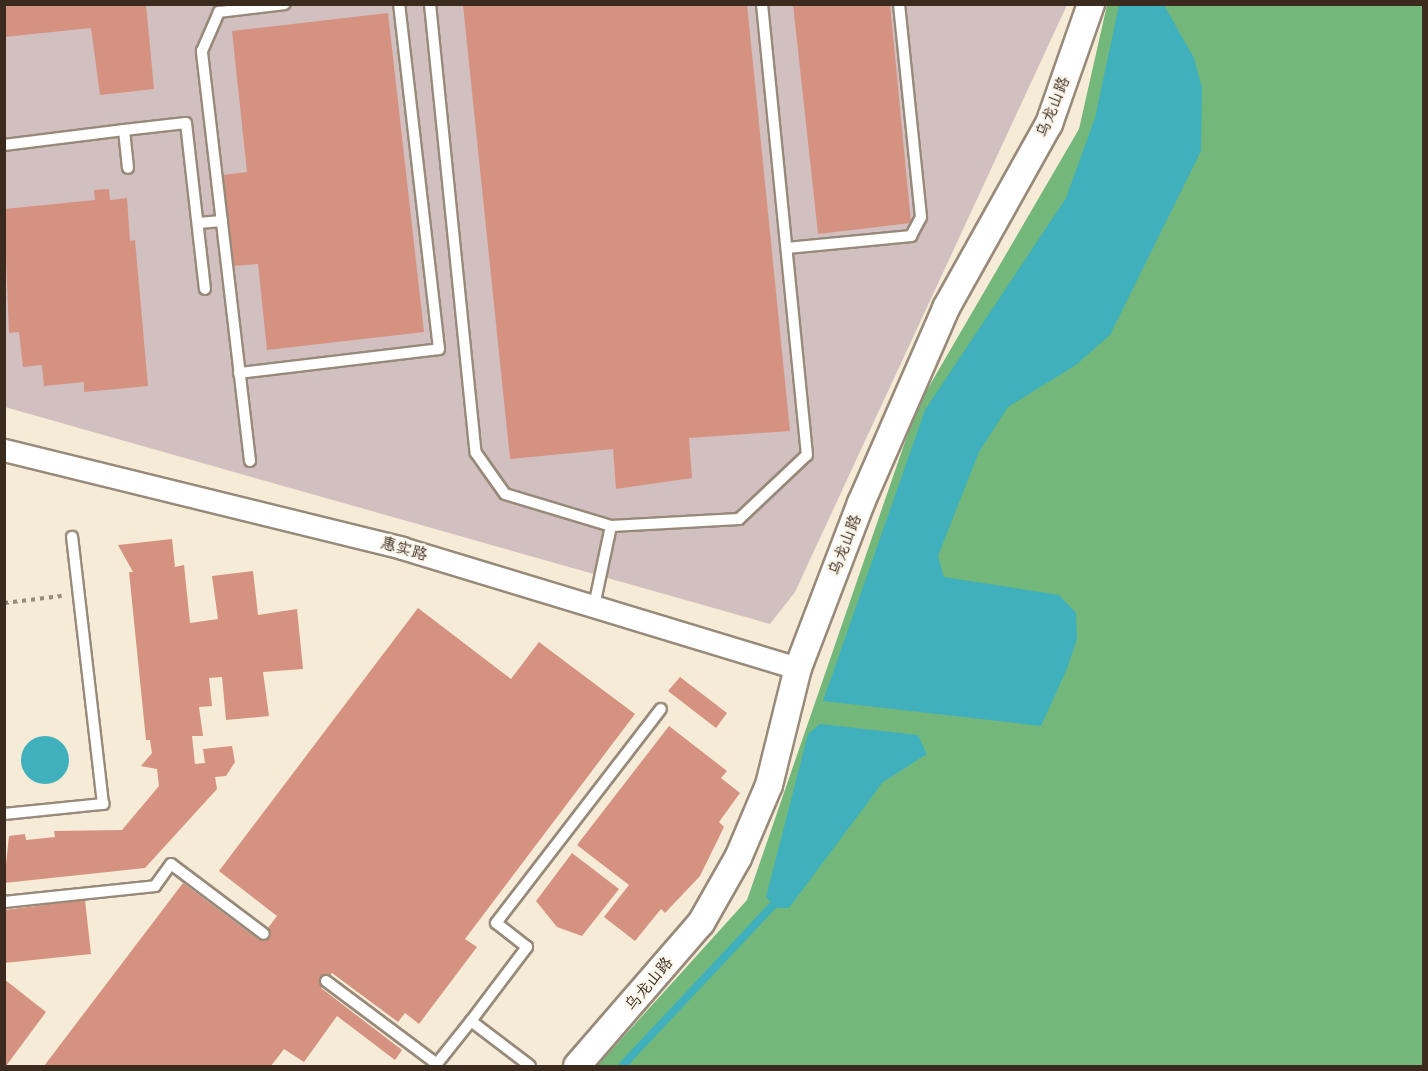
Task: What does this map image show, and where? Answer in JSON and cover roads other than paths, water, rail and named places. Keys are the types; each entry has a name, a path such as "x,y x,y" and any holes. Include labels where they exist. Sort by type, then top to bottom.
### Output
{"street":[{"name":"乌龙山路","path":"577,1066 701,923 738,858 769,784 798,668 861,502 941,319 1049,124 1091,4"},
{"name":"惠实路","path":"4,450 402,548 798,668"}],"lane":[{"path":"250,461 202,51 219,12 285,4"},
{"path":"239,373 439,349 399,4"},
{"path":"430,4 476,453 505,494 611,526 739,519 807,455 762,4"},
{"path":"787,248 912,236 921,217 898,4"},
{"path":"4,145 186,123 205,289"},
{"path":"124,130 128,168"},
{"path":"198,223 222,220"},
{"path":"594,606 611,526"},
{"path":"4,814 104,804 72,537"},
{"path":"326,981 436,1066 528,947 496,923 662,709"},
{"path":"4,902 155,886 171,864 264,934"},
{"path":"471,1021 530,1066"}],"water":[{"path":"1119,5 1164,5 1194,58 1202,88 1201,151 1110,335 1076,365 1008,407 979,452 938,556 944,577 1059,595 1076,613 1077,639 1067,669 1041,726 823,701 925,410 1066,198 1095,118"},
{"path":"820,724 918,735 927,754 883,782 789,908 777,908 766,897 808,734"},
{"path":"45,736 62,743 69,760 62,777 45,784 28,777 21,760 28,743"}],"waterway":[{"path":"622,1066 773,905"}]}
